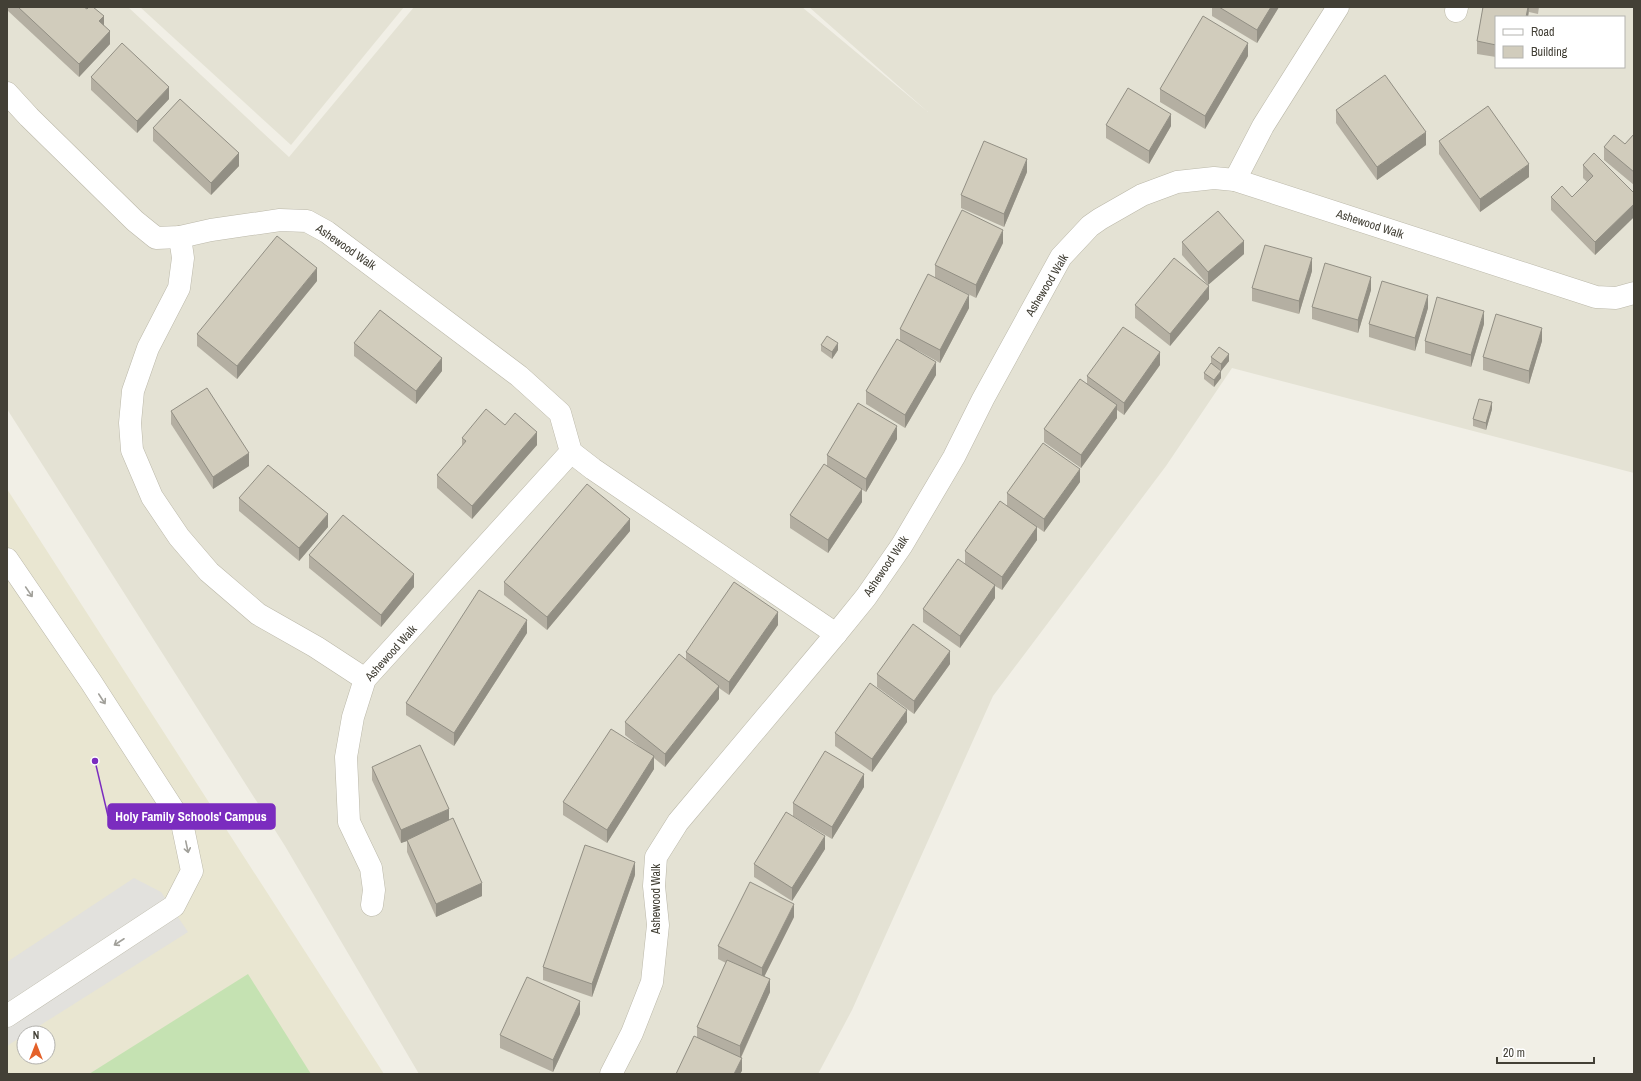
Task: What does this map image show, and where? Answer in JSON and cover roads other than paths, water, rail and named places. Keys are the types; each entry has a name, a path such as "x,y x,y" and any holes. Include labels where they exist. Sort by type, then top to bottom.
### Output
{"street":[{"path":"1235,180 1263,126 1338,7"},
{"name":"Ashewood Walk","path":"7,93 29,117 135,221 156,238 180,237 212,230 280,220 307,221 327,232 519,376 560,413 572,452 365,679 353,717 346,757 349,822 371,868 374,890 372,905"},
{"name":"Ashewood Walk","path":"611,1074 632,1032 652,982 658,925 654,886 656,857 678,822 866,597 905,539 954,457 983,399 1061,258 1090,226 1142,195 1177,182 1214,178 1235,180 1596,297 1616,298 1634,293"},
{"path":"180,237 183,258 179,288 148,348 133,391 130,422 132,450 152,498 179,537 209,572 258,614 316,647 365,679"},
{"path":"572,452 593,469 836,634"},
{"path":"7,559 91,682 182,823 192,871 174,906 7,1016"}],"place":[{"name":"Holy Family Schools' Campus","path":"95,761"}]}
